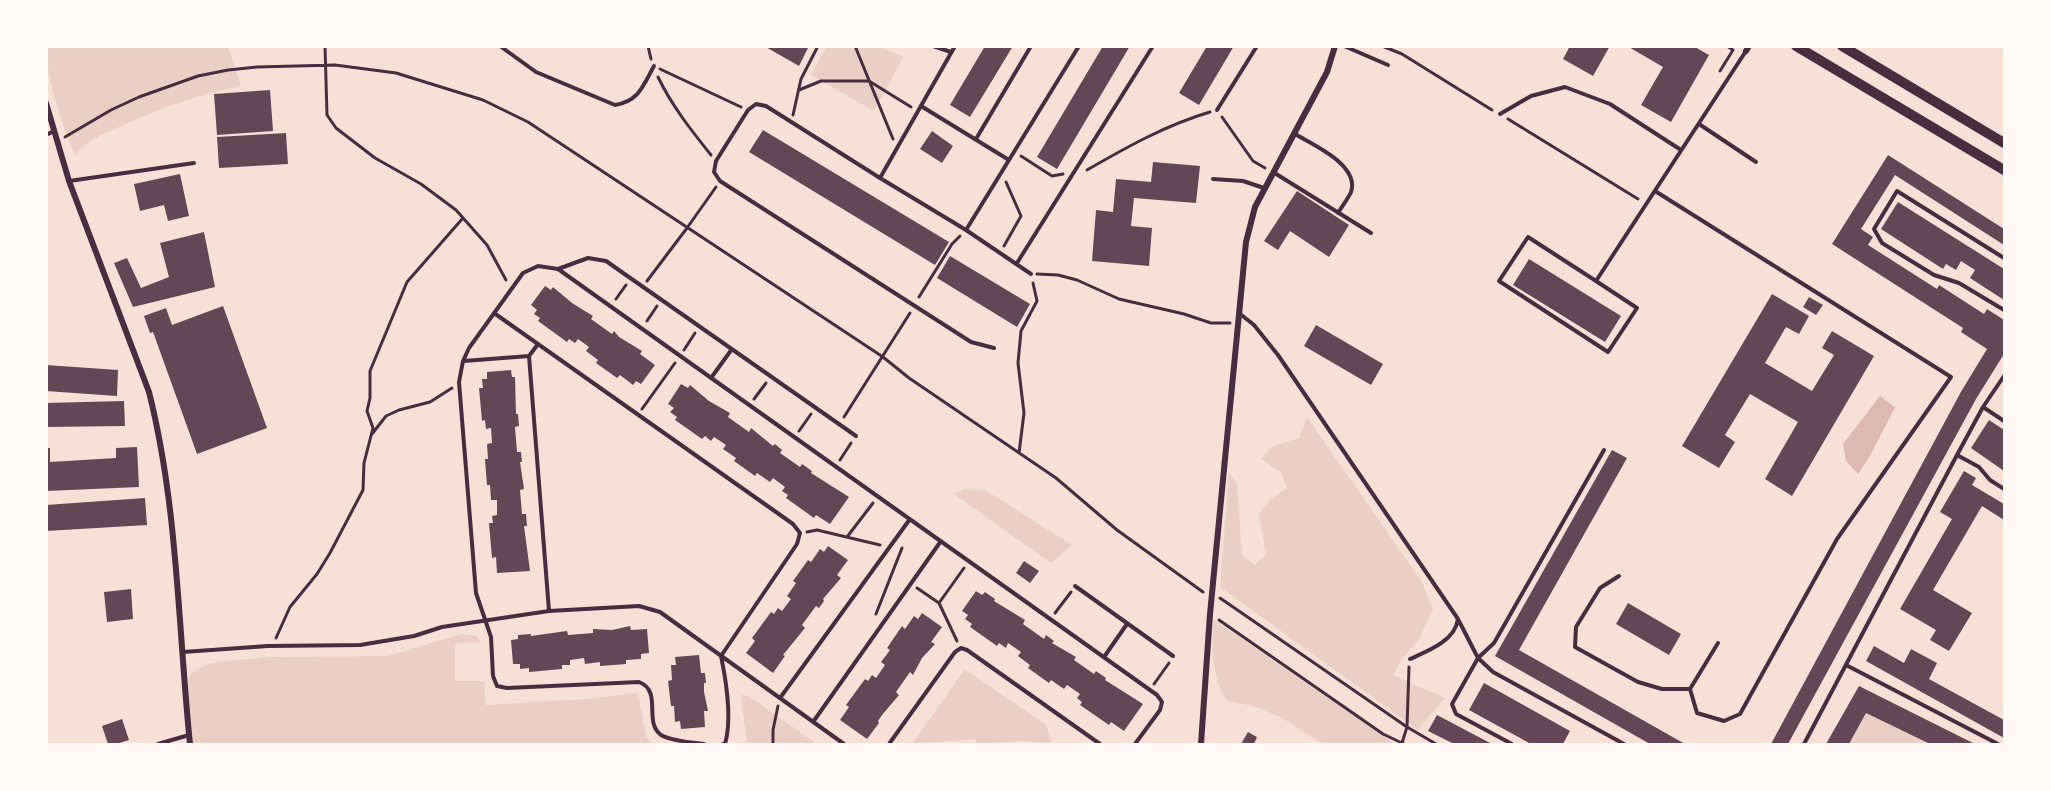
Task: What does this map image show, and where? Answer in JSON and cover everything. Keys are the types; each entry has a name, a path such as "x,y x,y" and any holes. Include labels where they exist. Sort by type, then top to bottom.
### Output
{"main road":[{"path":"1796,46 2004,170"},
{"path":"1842,46 2004,143"}],"street":[{"path":"1201,744 1210,614 1245,242 1255,207 1327,72 1335,46"},
{"path":"46,103 69,181 149,392 157,423 178,573 190,744"}],"lane":[{"path":"500,46 536,72 615,105 628,103 638,95 654,66"},
{"path":"933,46 951,52"},
{"path":"880,178 955,46"},
{"path":"976,139 1031,46"},
{"path":"966,230 1079,46"},
{"path":"1017,264 1153,46"},
{"path":"1217,110 1257,46"},
{"path":"1344,46 1388,65"},
{"path":"1596,281 1748,49"},
{"path":"1500,114 1531,96 1565,87 1610,104 1681,150"},
{"path":"993,348 971,342 720,181 714,172 716,161 748,110 756,104 766,106 966,230 1031,274"},
{"path":"921,106 1009,160"},
{"path":"1699,123 1756,162"},
{"path":"46,135 54,131"},
{"path":"1295,134 1344,165 1350,175 1351,193 1338,213"},
{"path":"69,181 194,163"},
{"path":"1272,172 1371,233"},
{"path":"1213,179 1243,181 1264,188"},
{"path":"1655,191 1951,377 1837,539 1740,714 1724,721 1697,713 1690,689 1718,643"},
{"path":"2004,258 1897,192 1874,229 1882,243 1934,275 1959,283 2004,310"},
{"path":"1528,237 1596,281 1637,309 1608,352 1499,281 1528,237"},
{"path":"558,269 588,258 606,261 856,436"},
{"path":"704,744 662,736 655,727 651,691 647,684 639,682 507,688 497,686 493,676 491,637 476,593 459,385 469,348 523,273 538,266 558,269 1157,695 1162,702 1160,710 1135,744"},
{"path":"1238,312 1254,325 1278,355 1458,619 1478,658 1493,672 1624,744"},
{"path":"494,314 793,524 800,533 797,544 721,656 725,673 728,734 723,744"},
{"path":"537,344 529,356 549,611"},
{"path":"711,378 732,349"},
{"path":"464,361 529,356"},
{"path":"1804,744 1983,407 2004,376"},
{"path":"1983,407 2004,421"},
{"path":"1512,744 1455,714 1452,704 1478,658 1494,643 1604,450"},
{"path":"1957,455 1979,467 1990,480 2004,489"},
{"path":"780,698 910,519"},
{"path":"813,722 941,541"},
{"path":"1619,576 1600,588 1576,627 1575,647 1638,682 1662,689 1690,689"},
{"path":"1075,586 1173,656"},
{"path":"183,652 272,645 360,645 414,636 442,627 549,611 639,606 660,612 844,744"},
{"path":"1410,658 1435,649 1457,628 1458,619"},
{"path":"1104,657 1127,624"},
{"path":"889,744 956,651 961,648 1100,744"},
{"path":"1846,665 1998,744"},
{"path":"158,744 189,735"}],"path":[{"path":"325,46 327,115 336,128 375,158 421,184 456,210 487,245 512,289"},
{"path":"648,46 654,66 672,104 716,161"},
{"path":"792,122 801,79 818,46"},
{"path":"855,46 897,149"},
{"path":"1382,46 1402,54 1646,204"},
{"path":"1727,46 1733,50"},
{"path":"57,142 139,97 198,76 257,67 326,65 369,68 396,73 483,100 528,122 883,357 909,378 1056,478 1126,536 1201,591 1220,597 1407,727 1436,744"},
{"path":"654,66 748,110"},
{"path":"799,90 821,81 869,81 918,112"},
{"path":"1014,152 1052,176 1086,171 1135,142 1183,120 1217,110 1253,161 1272,172"},
{"path":"999,252 1021,216 1002,172"},
{"path":"642,286 720,181"},
{"path":"272,645 290,607 317,573 357,505 363,490 364,463 373,428 368,411 370,370 407,282 463,218"},
{"path":"840,424 952,244 966,230"},
{"path":"1019,453 1024,413 1018,363 1021,331 1037,301 1031,274 1058,275 1077,280 1119,299 1184,314 1211,323 1238,323"},
{"path":"610,306 631,278"},
{"path":"641,328 661,300"},
{"path":"638,415 700,327"},
{"path":"750,406 771,376"},
{"path":"372,435 386,416 430,402 459,385"},
{"path":"795,437 816,408"},
{"path":"835,466 856,436"},
{"path":"848,537 877,496"},
{"path":"800,533 817,530 889,547"},
{"path":"876,633 873,624 903,544 900,533"},
{"path":"939,603 969,561"},
{"path":"911,583 939,603 961,648"},
{"path":"1051,620 1075,586"},
{"path":"1210,614 1383,734 1403,744 1407,727 1410,658"},
{"path":"1150,690 1173,656"},
{"path":"773,744 773,730 780,698"}],"shaded area":[{"path":"46,47 228,47 241,86 197,97 140,118 92,140 75,155 52,88"},
{"path":"826,47 881,47 903,57 874,111 811,75"},
{"path":"1880,396 1895,407 1858,474 1846,461 1843,444"},
{"path":"1307,417 1422,582 1433,609 1419,639 1401,660 1393,675 1445,698 1418,730 1220,587 1229,472 1237,484 1242,555 1255,565 1266,554 1259,513 1271,499 1287,488 1281,472 1261,459 1271,447 1299,438"},
{"path":"964,489 985,490 1072,545 1051,563 954,494"},
{"path":"1213,619 1395,744 1323,744 1284,719 1254,706 1227,701 1215,671"},
{"path":"461,634 477,636 480,642 455,643 455,681 484,681 486,705 585,699 638,693 646,736 652,744 193,744 189,675 207,664 270,657 388,656"},
{"path":"965,669 1046,725 1052,742 1050,744 1024,741 975,744 976,739 912,744"},
{"path":"741,695 749,696 817,744 747,744"},
{"path":"1866,713 1930,744 1849,744"}],"building":[{"path":"764,46 809,46 799,66"},
{"path":"985,46 1013,46 970,117 950,105"},
{"path":"1103,46 1130,46 1057,169 1037,157"},
{"path":"1207,46 1234,46 1199,105 1179,93"},
{"path":"1570,46 1610,46 1593,76 1563,59"},
{"path":"1627,46 1693,46 1709,55 1671,122 1641,105 1663,67"},
{"path":"270,90 273,131 217,135 214,94"},
{"path":"763,130 949,242 935,265 749,152"},
{"path":"932,131 953,146 942,163 920,149"},
{"path":"286,133 288,164 219,168 217,137"},
{"path":"1888,155 2004,229 2004,245 1895,175 1861,229 1873,237 1868,245 1937,289 1939,285 1984,314 1987,309 2004,320 2004,354 1976,399 1788,744 1771,744 1962,390 1987,349 1961,332 1963,328 1832,244"},
{"path":"1153,162 1200,166 1196,203 1134,198 1131,226 1152,228 1149,266 1092,261 1096,210 1113,212 1116,179 1151,182"},
{"path":"180,174 189,216 168,221 164,205 140,211 134,184"},
{"path":"1297,191 1349,225 1329,257 1290,231 1278,250 1264,241"},
{"path":"1898,202 2004,269 2004,300 1970,278 1975,270 1961,261 1956,270 1946,264 1943,269 1881,229"},
{"path":"204,232 215,287 133,307 114,263 127,258 141,288 169,277 160,243"},
{"path":"950,256 1030,304 1017,327 937,278"},
{"path":"1529,259 1621,316 1605,342 1513,285"},
{"path":"545,286 551,290 553,287 572,303 593,316 591,319 612,334 614,331 619,337 642,351 640,354 655,365 641,384 636,381 633,385 620,375 617,378 596,363 598,360 586,351 589,347 578,339 575,343 569,339 567,342 538,321 540,318 534,314 537,310 531,305"},
{"path":"1772,294 1809,316 1799,334 1786,327 1765,363 1812,391 1834,355 1822,348 1832,331 1874,356 1792,496 1765,479 1798,422 1750,394 1725,435 1735,442 1719,468 1682,446"},
{"path":"1809,297 1823,305 1816,315 1803,307"},
{"path":"223,306 267,428 197,454 153,332 150,333 144,316 166,308 172,325"},
{"path":"1316,325 1383,364 1371,385 1304,346"},
{"path":"46,365 118,370 117,396 46,391"},
{"path":"511,370 512,377 515,377 516,414 518,414 519,426 515,427 517,452 521,452 522,462 520,462 524,489 520,490 522,514 526,514 527,526 524,526 530,571 497,573 496,557 492,558 489,523 493,523 492,516 497,515 497,500 491,500 485,459 488,459 487,444 492,443 491,428 486,429 485,420 482,421 479,388 483,388 482,379 487,379 487,372"},
{"path":"681,384 688,388 690,385 709,401 730,413 728,417 749,432 751,428 773,446 775,444 782,450 780,453 800,467 802,464 812,471 811,473 849,497 830,524 816,515 814,518 786,498 788,495 782,491 785,487 773,478 770,482 757,473 755,476 734,461 736,458 723,449 726,445 714,437 711,441 705,436 702,439 675,420 677,417 670,412 674,408 668,404"},
{"path":"124,401 125,426 46,427 46,403"},
{"path":"1989,420 2004,430 2004,471 1971,448"},
{"path":"137,447 139,487 46,491 46,448 50,448 50,462 116,458 116,448"},
{"path":"1612,450 1627,458 1519,650 1685,744 1650,744 1495,656"},
{"path":"1964,471 1976,478 1972,485 2004,504 2004,520 1982,506 1933,590 1972,613 1949,651 1930,640 1936,630 1900,609 1952,519 1940,512"},
{"path":"145,498 147,525 46,531 46,505"},
{"path":"828,546 848,560 837,575 841,578 823,599 819,608 816,606 802,625 805,628 783,655 785,656 773,673 746,653 755,641 752,638 771,612 774,614 778,608 782,611 791,599 787,596 796,583 793,581 808,560 811,562 820,549 824,552"},
{"path":"1024,561 1039,571 1030,583 1016,573"},
{"path":"131,589 133,619 107,622 104,592"},
{"path":"976,591 982,595 985,592 995,599 994,601 1025,620 1023,624 1044,639 1046,635 1054,641 1052,643 1076,657 1074,660 1094,674 1096,671 1106,678 1105,680 1143,704 1124,731 1111,722 1109,725 1080,705 1082,702 1077,698 1080,694 1067,685 1064,689 1051,680 1049,683 1028,668 1030,665 1018,656 1021,652 1008,643 1006,648 999,643 997,646 970,627 972,624 965,619 968,615 962,611"},
{"path":"1628,603 1681,634 1669,655 1616,624"},
{"path":"922,613 942,627 931,642 935,644 922,658 913,675 910,672 896,692 899,695 882,715 867,739 840,720 849,707 846,705 865,679 868,681 872,675 876,678 885,665 881,662 890,650 887,648 902,626 905,629 914,616 918,619"},
{"path":"630,626 631,630 647,629 649,653 641,654 641,659 626,660 626,664 600,666 600,662 585,664 584,658 570,660 570,665 562,665 562,669 529,672 529,668 520,669 520,664 513,664 511,640 518,639 518,635 531,634 531,636 567,631 568,635 593,633 593,629 612,630"},
{"path":"1874,646 1904,663 1911,649 1937,663 1929,679 2004,720 2004,738 1866,661"},
{"path":"699,655 701,673 705,673 706,683 704,683 704,692 708,711 704,711 705,727 681,729 680,721 675,722 674,706 671,706 668,681 672,680 671,665 676,665 675,657"},
{"path":"1484,683 1570,731 1563,744 1531,744 1469,710"},
{"path":"1859,686 1975,744 1930,744 1866,713 1849,744 1826,744"},
{"path":"1437,715 1492,744 1454,744 1428,731"},
{"path":"122,719 129,740 108,744 102,726"},
{"path":"1248,732 1257,737 1254,744 1241,744"}]}
